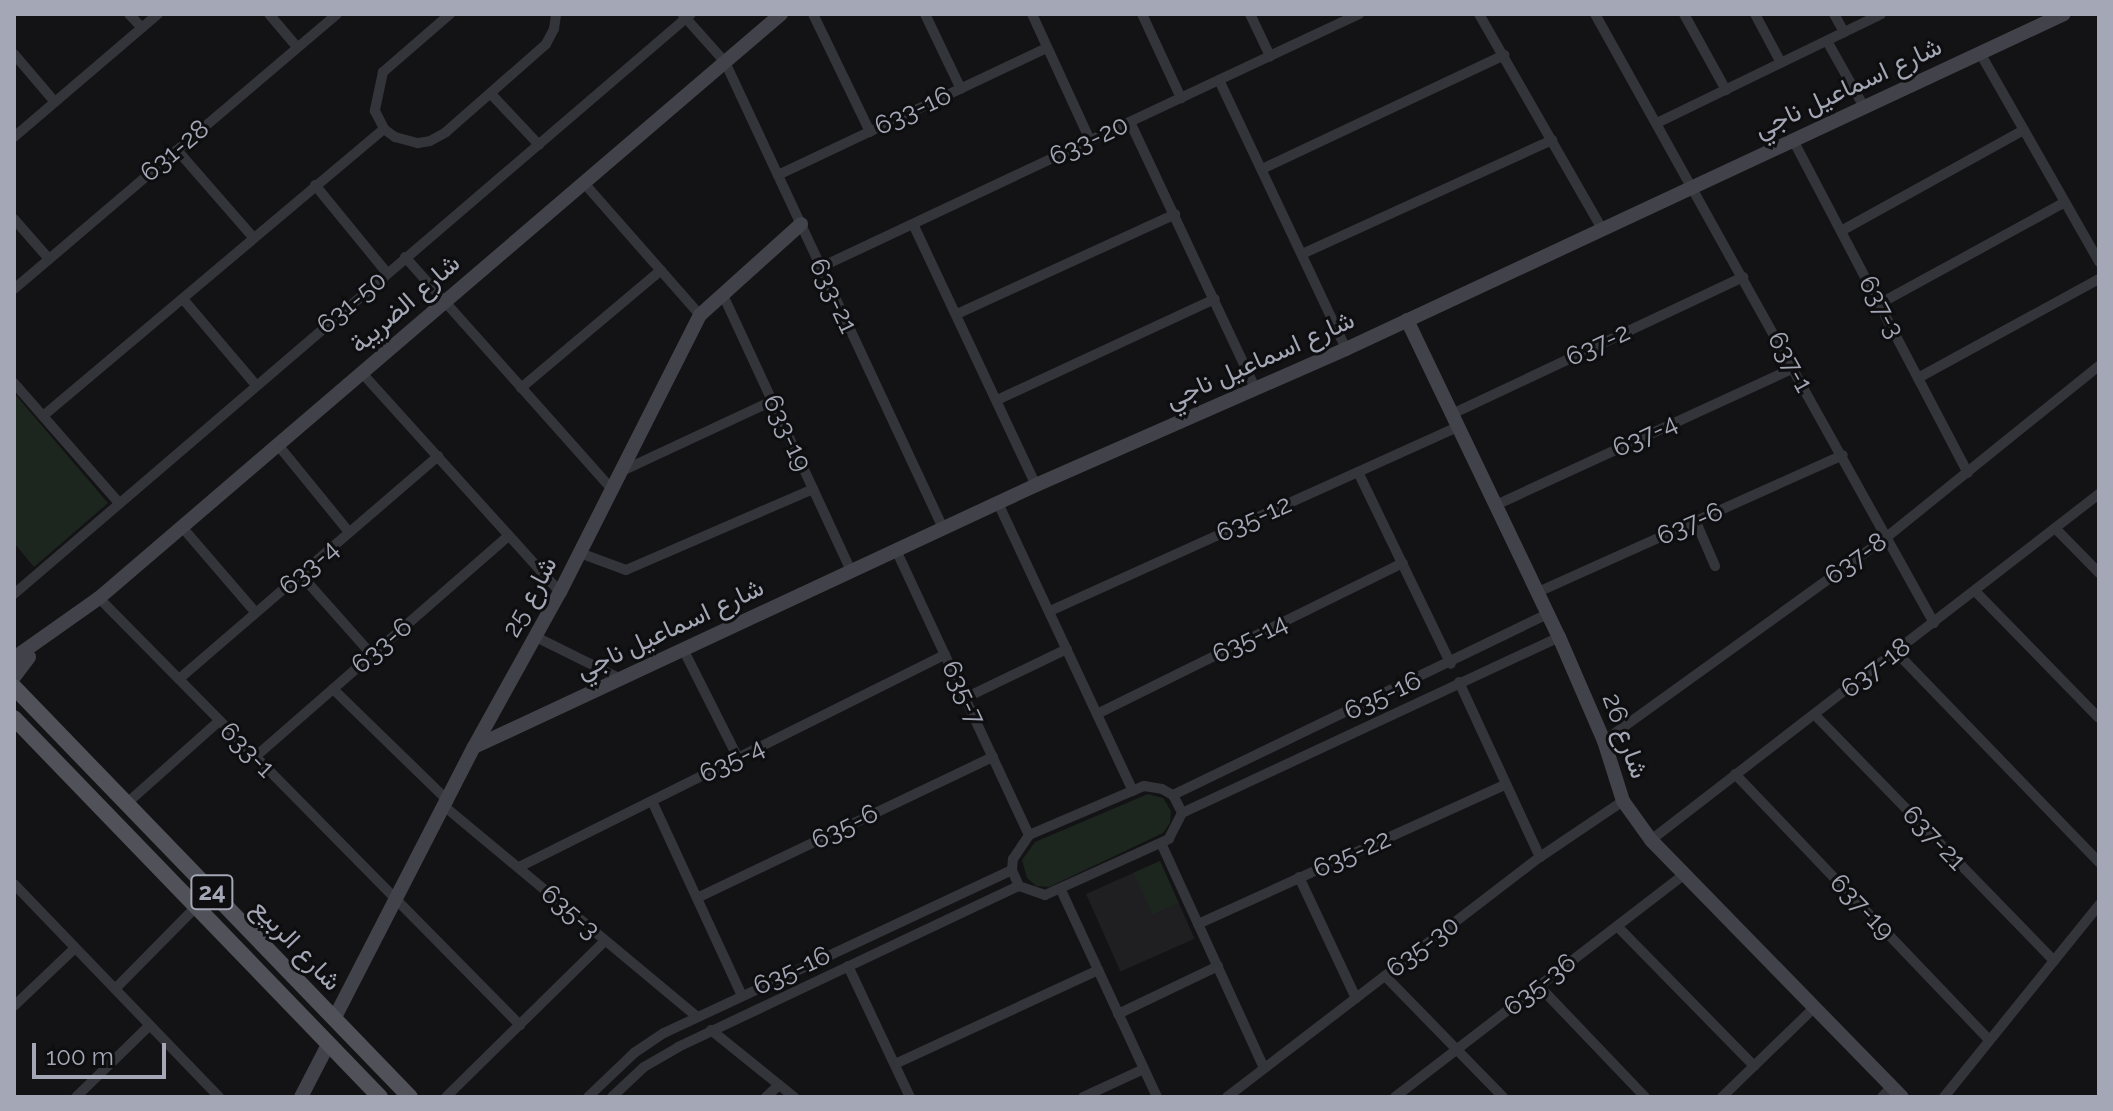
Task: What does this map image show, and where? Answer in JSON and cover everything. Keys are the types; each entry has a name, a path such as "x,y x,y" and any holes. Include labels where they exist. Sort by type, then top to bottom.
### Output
{"main road":[{"name":"شارع الربيع","path":"14,684 410,1097"},
{"name":"شارع الربيع","path":"14,718 380,1097"},
{"path":"250,962 260,964 266,960 264,946"},
{"path":"276,989 277,975 290,974"}],"street":[{"path":"129,14 142,28"},
{"path":"14,137 158,14"},
{"path":"269,14 297,47"},
{"name":"631-28","path":"14,289 337,14"},
{"path":"428,14 438,24"},
{"path":"450,14 383,72 374,100 384,129 406,140 430,141 491,94 546,44 554,29 556,14"},
{"name":"شارع الضريبة","path":"14,658 99,598 781,14"},
{"path":"813,14 870,132"},
{"path":"925,14 961,89"},
{"path":"1032,14 1090,140"},
{"path":"1142,14 1181,98"},
{"path":"1250,14 1270,56"},
{"name":"633-20","path":"819,268 1359,14"},
{"path":"1479,14 1602,229"},
{"name":"637-1","path":"1595,14 1934,623"},
{"path":"1684,14 1726,90"},
{"path":"1755,14 1781,63"},
{"path":"1834,14 1844,32"},
{"path":"1657,123 1881,14"},
{"name":"شارع اسماعيل ناجي","path":"474,747 1036,485 1346,349 2062,14"},
{"name":"633-21","path":"686,16 725,62 943,528"},
{"name":"631-50","path":"14,594 686,16"},
{"path":"1827,41 1864,107"},
{"name":"633-16","path":"778,175 1047,48"},
{"path":"1980,53 2099,262"},
{"path":"14,54 55,102"},
{"path":"1262,169 1504,55"},
{"path":"1219,80 1346,349"},
{"path":"491,94 539,145"},
{"path":"1130,122 1255,388"},
{"path":"43,416 384,129"},
{"path":"1841,231 2024,130"},
{"path":"1302,254 1552,140"},
{"name":"637-3","path":"1793,140 1968,473"},
{"path":"177,150 253,237"},
{"path":"584,183 700,315"},
{"path":"315,185 387,273"},
{"path":"1879,304 2065,202"},
{"path":"957,314 1175,214"},
{"path":"14,219 49,259"},
{"name":"شارع 25","path":"334,1019 474,747 560,592 700,315 801,224"},
{"path":"913,224 1036,485"},
{"path":"405,257 612,489"},
{"path":"521,388 661,270"},
{"name":"637-2","path":"1455,420 1743,277"},
{"path":"1918,378 2099,279"},
{"name":"633-19","path":"723,295 851,571"},
{"path":"183,299 255,384"},
{"path":"997,400 1215,299"},
{"name":"شارع 26","path":"1407,320 1559,637 1604,741 1623,801 1651,840 1815,1007 1892,1093"},
{"name":"637-8","path":"1604,741 1888,536 2099,366"},
{"name":"637-4","path":"1496,505 1794,368"},
{"path":"362,373 560,592"},
{"path":"14,383 118,502"},
{"path":"621,471 772,401"},
{"name":"635-12","path":"1050,611 1358,472 1455,420"},
{"path":"278,445 349,532"},
{"name":"637-6","path":"1538,592 1843,455"},
{"name":"633-4","path":"179,679 438,456"},
{"path":"1358,472 1451,664"},
{"path":"580,553 626,570 813,489"},
{"name":"637-18","path":"1651,840 2099,494"},
{"path":"998,503 1133,791"},
{"path":"1696,522 1715,566"},
{"path":"182,527 256,613"},
{"path":"2055,528 2099,573"},
{"name":"633-6","path":"255,757 508,536"},
{"name":"635-7","path":"896,550 1029,835"},
{"name":"635-14","path":"1097,714 1403,563"},
{"path":"301,575 372,655"},
{"path":"1975,591 2099,718"},
{"name":"633-1","path":"99,598 520,1025"},
{"name":"635-16","path":"1173,795 1451,664 1548,614"},
{"name":"شارع الضريبة","path":"14,684 18,667 58,629"},
{"path":"536,637 619,678"},
{"name":"635-16","path":"612,1097 644,1067 711,1030 1019,886 1045,895 1061,890 1161,843 1178,827 1182,813 1559,637"},
{"path":"683,649 738,758"},
{"path":"965,698 1067,649"},
{"path":"1896,652 2099,862"},
{"name":"635-4","path":"519,867 945,655"},
{"path":"1459,682 1540,857"},
{"name":"635-3","path":"333,689 446,804 604,942 696,1016"},
{"name":"637-21","path":"1815,715 2054,961"},
{"path":"126,804 219,721"},
{"name":"635-6","path":"697,898 993,757"},
{"name":"637-19","path":"1735,774 1989,1040"},
{"name":"635-22","path":"1198,924 1506,784"},
{"path":"1019,886 1012,870 1018,847 1029,835 1151,786 1173,795 1182,813"},
{"path":"652,801 741,994"},
{"name":"635-30","path":"1227,1097 1540,857 1623,801"},
{"path":"1161,843 1264,1068"},
{"name":"635-16","path":"588,1097 634,1053 696,1016 1012,870"},
{"name":"635-36","path":"1395,1097 1685,874"},
{"path":"1299,877 1356,998"},
{"path":"14,884 219,1097"},
{"path":"1061,890 1157,1097"},
{"path":"1944,1097 2099,905"},
{"path":"115,989 196,907"},
{"path":"1617,926 1754,1066"},
{"path":"446,1097 604,942"},
{"path":"14,1006 75,948"},
{"path":"848,966 910,1097"},
{"path":"1118,1014 1218,966"},
{"path":"895,1064 1098,970"},
{"path":"1385,976 1503,1097"},
{"path":"1539,986 1645,1097"},
{"path":"1722,1097 1815,1007"},
{"path":"76,1097 150,1025"},
{"path":"711,1030 794,1097"},
{"path":"301,1097 329,1043"},
{"path":"1083,1097 1144,1069"},
{"path":"766,1097 779,1085"}],"shaded area":[{"path":"14,393 108,503 34,567 14,543"},
{"path":"1148,794 1163,798 1171,811 1170,823 1163,833 1049,887 1036,886 1027,878 1022,860 1035,842"},
{"path":"1160,861 1195,939 1121,972 1086,894"},
{"path":"1160,861 1179,903 1152,915 1134,873"}]}
